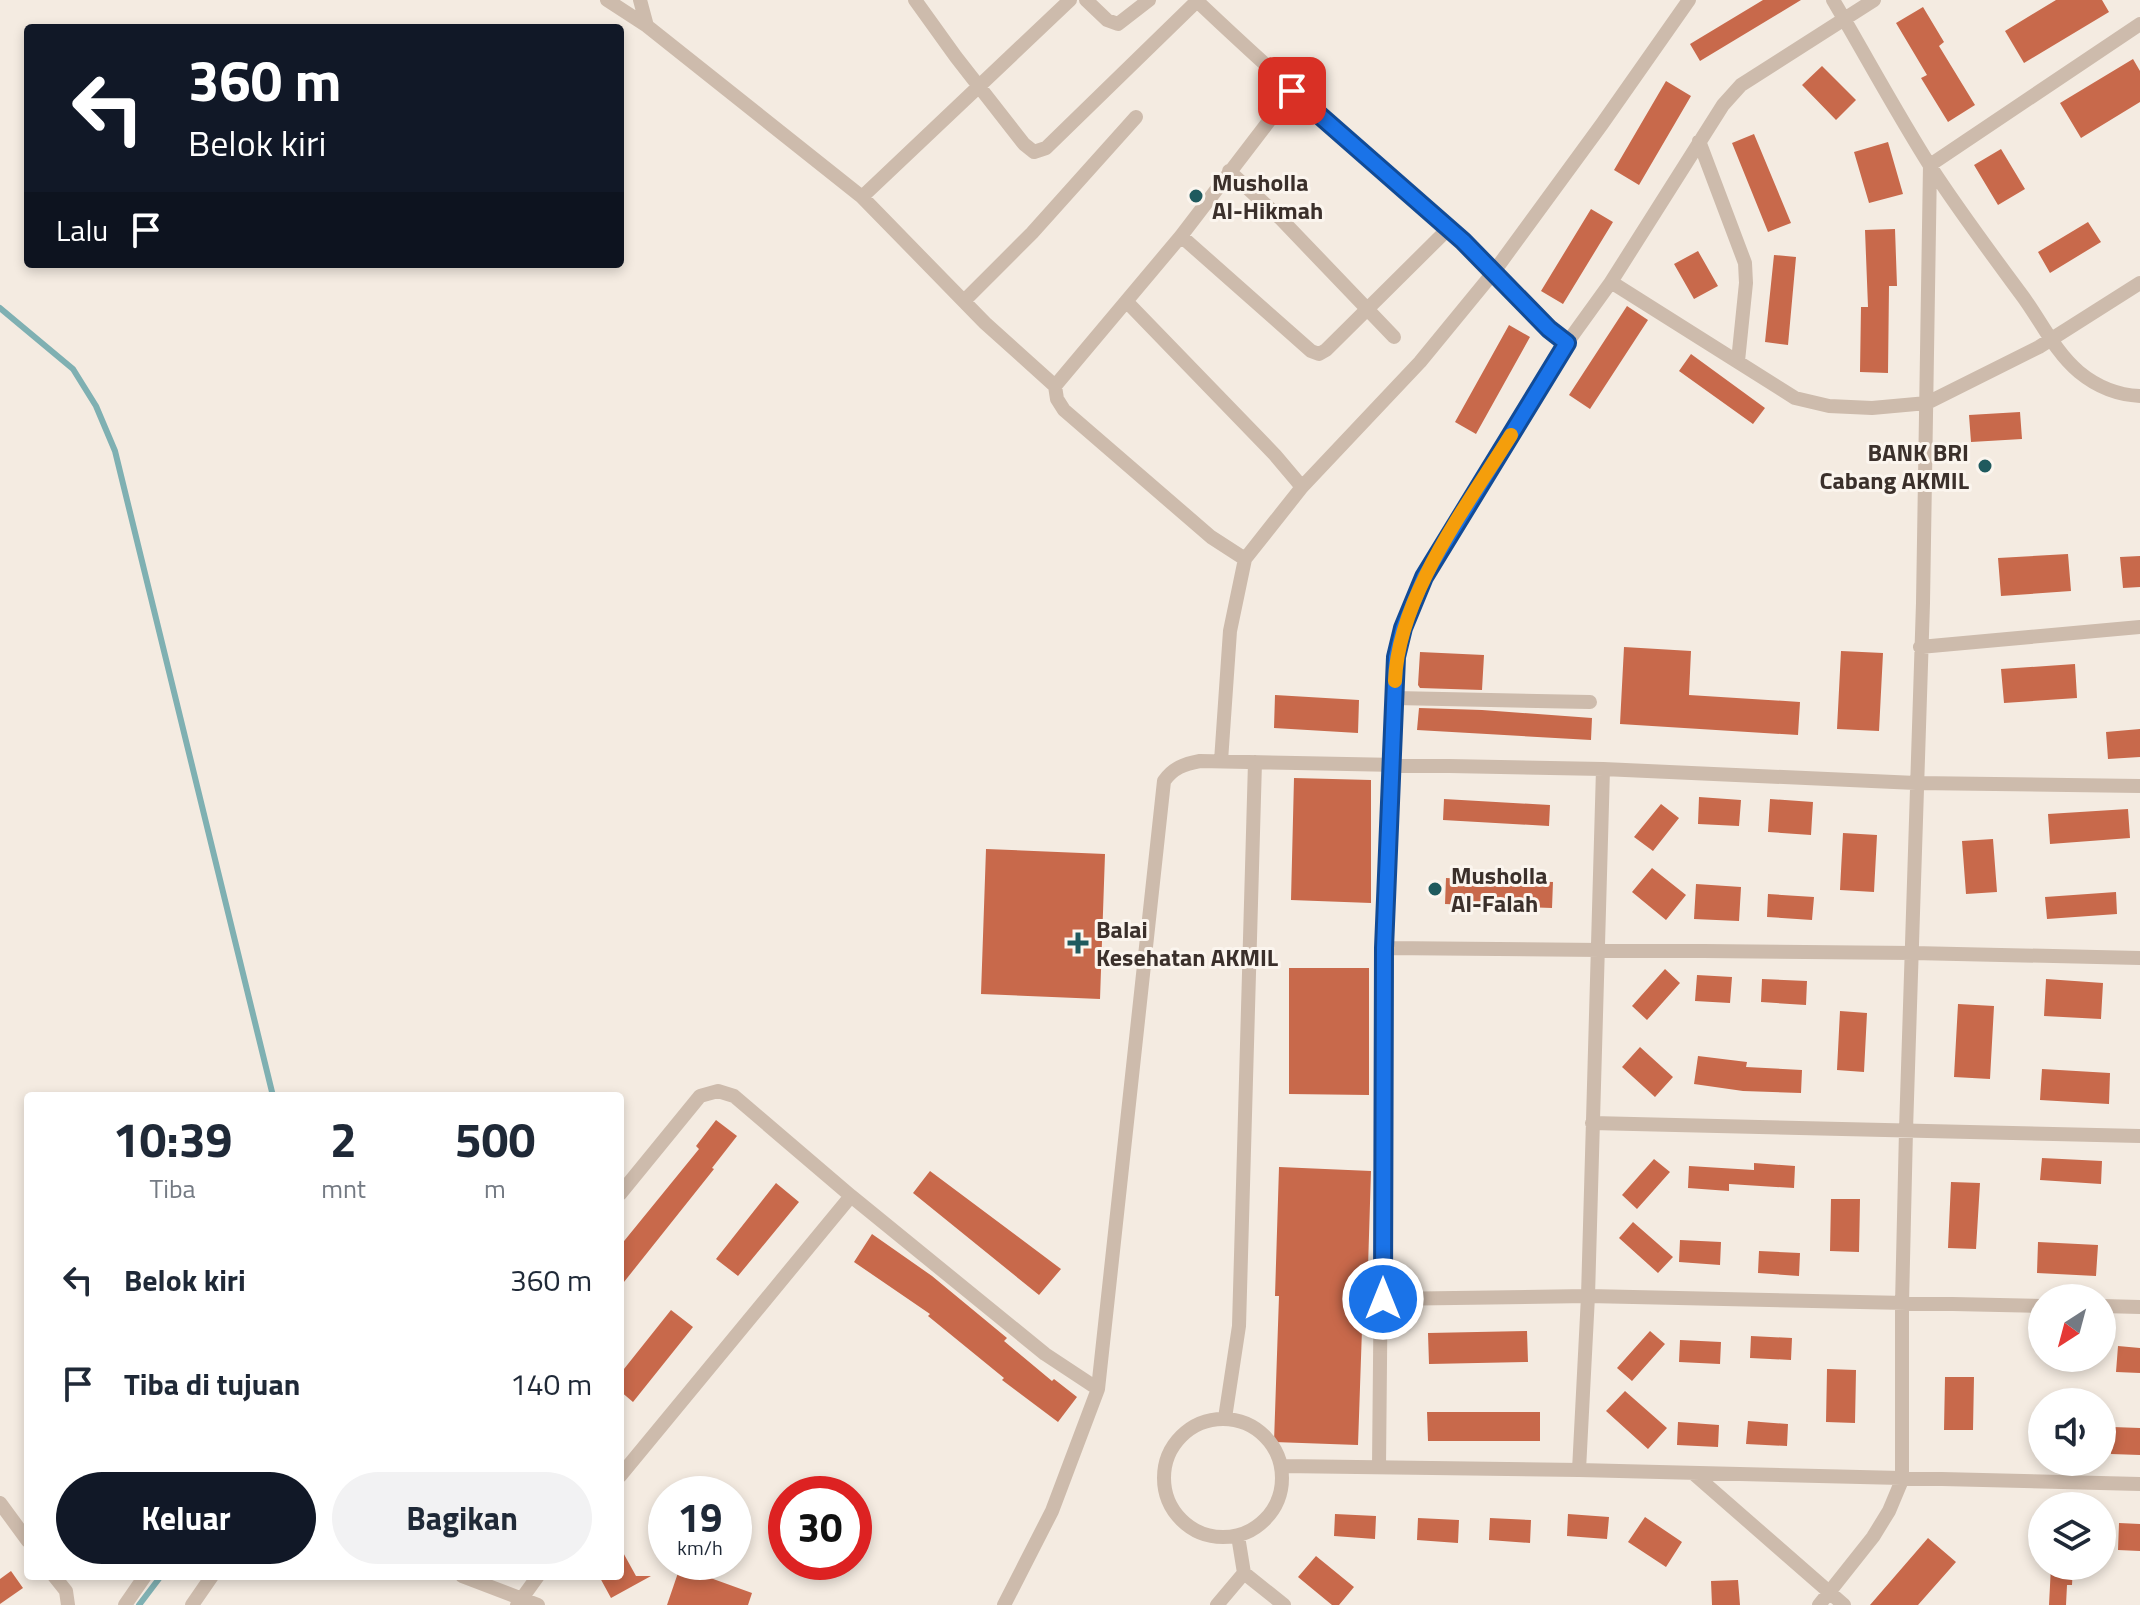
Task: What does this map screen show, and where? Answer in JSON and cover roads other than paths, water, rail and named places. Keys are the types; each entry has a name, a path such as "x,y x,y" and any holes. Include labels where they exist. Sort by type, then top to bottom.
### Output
{"street":[{"path":"607,0 647,26 862,197 964,301 1055,386 1057,399 1064,410 1211,537 1239,555"},
{"path":"640,0 647,26"},
{"path":"915,0 1024,144 1034,152 1046,148 1196,0 1292,91 1463,241 1549,329 1567,343"},
{"path":"862,197 1070,0"},
{"path":"1086,0 1113,24 1123,22 1149,0"},
{"path":"1221,761 1239,555 1420,362 1602,124 1689,0"},
{"path":"1833,0 1930,165 2063,357 2081,374 2102,387 2126,396 2140,396"},
{"path":"1379,1467 1384,948 1396,657 1403,628 1424,577 1567,343 1611,282 1723,105 1741,85 1874,0"},
{"path":"1930,165 2140,24"},
{"path":"1055,386 1181,236 1292,91"},
{"path":"964,301 1032,233 1136,117"},
{"path":"1699,141 1745,263 1746,283 1738,361"},
{"path":"1824,1599 1873,1537 1889,1511 1902,1480 1902,1304 1923,603 1930,165"},
{"path":"1229,171 1280,218 1394,337"},
{"path":"1181,236 1315,353 1326,350 1448,229"},
{"path":"1611,282 1795,398 1829,406 1872,408 1927,403 2052,339 2140,283"},
{"path":"1127,302 1302,487"},
{"path":"1920,647 2140,627"},
{"path":"1395,698 1590,702"},
{"path":"1004,1605 1052,1511 1098,1389 1164,781 1169,773 1194,762 1221,761 1603,769 1916,783 2140,786"},
{"path":"1225,1418 1239,1326 1255,762"},
{"path":"1579,1470 1588,1296 1603,769"},
{"path":"1384,948 2140,958"},
{"path":"624,1189 700,1096 718,1091 734,1096 1045,1354 1098,1389"},
{"path":"1592,1123 2140,1136"},
{"path":"624,1471 851,1196"},
{"path":"1383,1299 1588,1296 2028,1306"},
{"path":"2116,1306 2140,1307"},
{"path":"1225,1418 1250,1425 1264,1435 1276,1450 1282,1466 1282,1489 1271,1513 1257,1528 1238,1536 1216,1537 1185,1523 1169,1503 1165,1489 1165,1467 1176,1441 1192,1427 1225,1418"},
{"path":"1282,1466 2140,1484"},
{"path":"1694,1474 1824,1599 1844,1605"},
{"path":"0,1503 24,1536"},
{"path":"1238,1536 1244,1573 1284,1605"},
{"path":"1217,1605 1244,1573"},
{"path":"57,1580 66,1591 68,1605"},
{"path":"125,1605 142,1580"},
{"path":"192,1605 209,1580"},
{"path":"471,1580 518,1602 538,1605"},
{"path":"518,1602 535,1580"}],"waterway":[{"path":"0,308 73,369 96,406 115,451 272,1092"},
{"path":"139,1605 158,1580"}],"place":[{"name":"Musholla Al-Hikmah","path":"1196,196"},
{"name":"BANK BRI Cabang AKMIL","path":"1985,466"},
{"name":"Musholla Al-Falah","path":"1435,889"},
{"name":"Balai Kesehatan AKMIL","path":"1078,943"}]}
